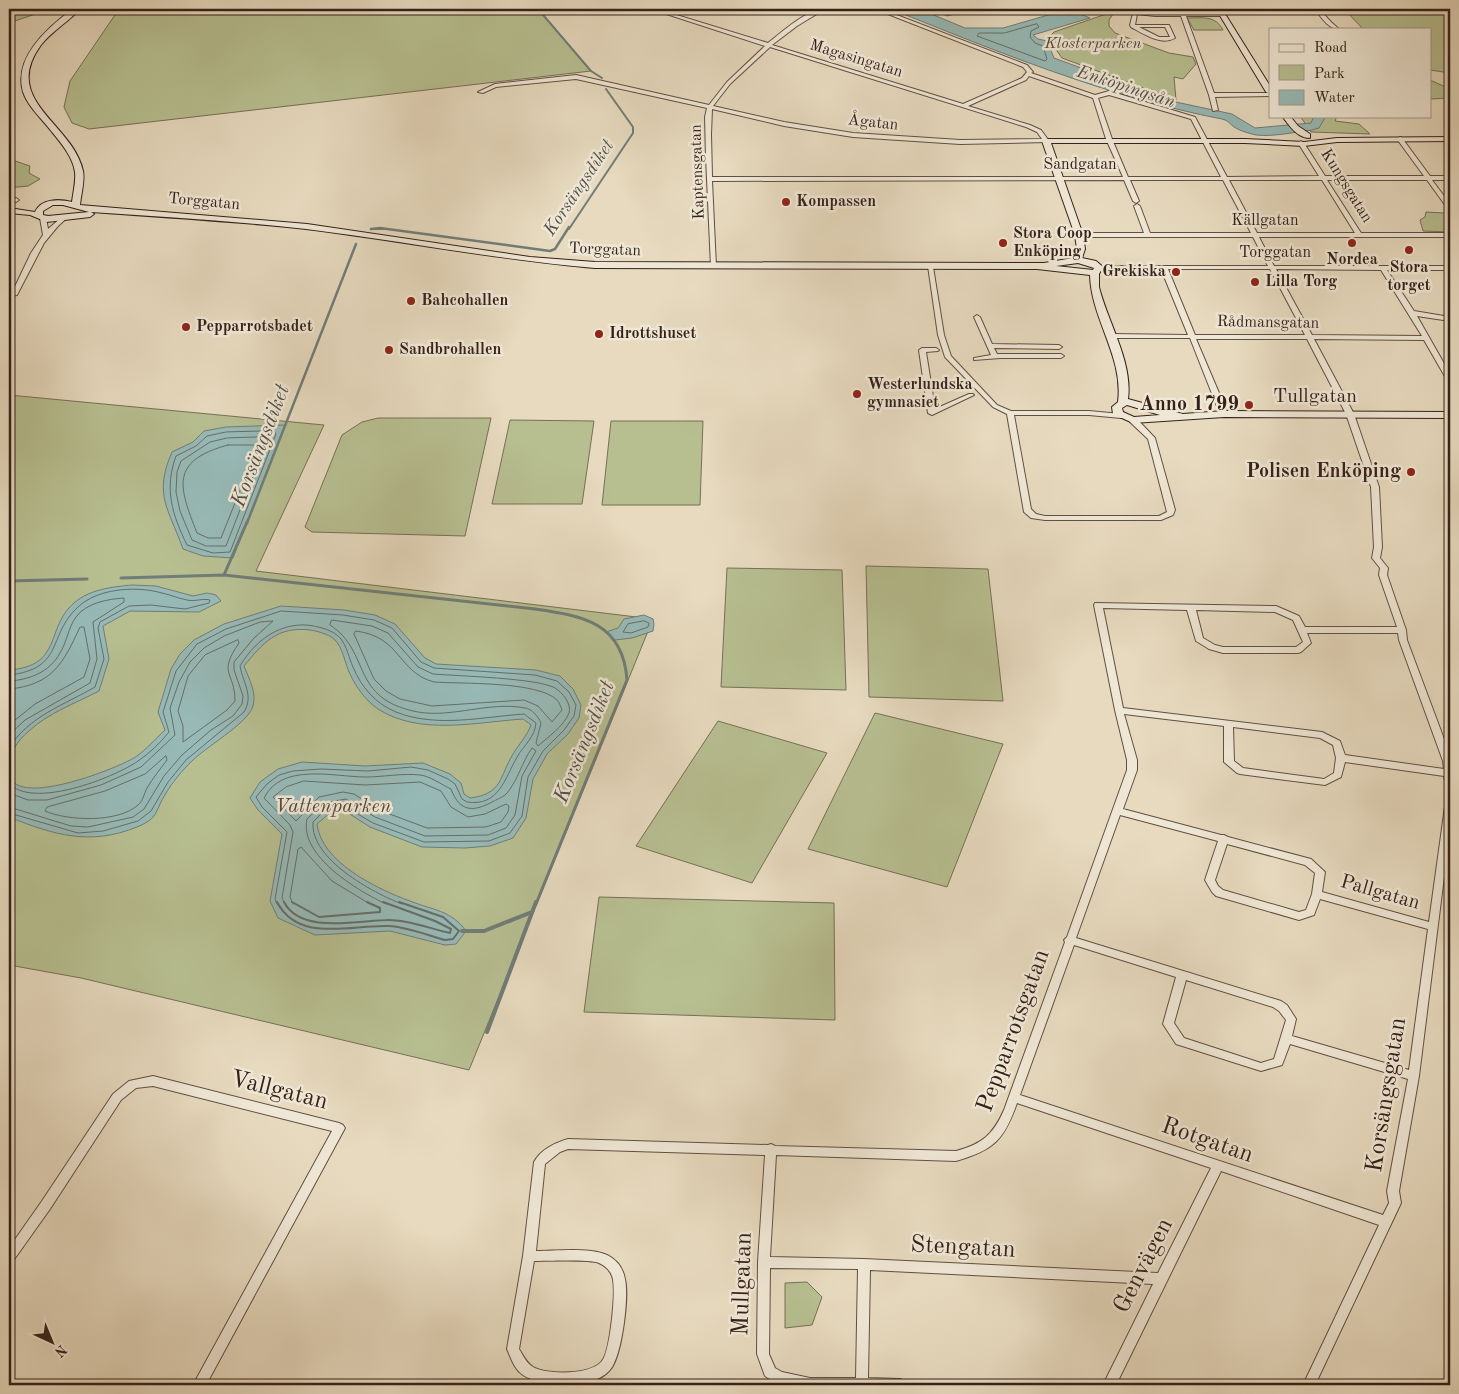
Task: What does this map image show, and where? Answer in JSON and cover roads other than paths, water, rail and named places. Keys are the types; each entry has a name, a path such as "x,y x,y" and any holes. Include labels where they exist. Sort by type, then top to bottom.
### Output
{"street":[{"path":"14,296 46,237 67,217 76,212 76,187 79,174 74,158 68,147 32,101 24,82 28,64 46,35 77,9"},
{"name":"Magasingatan","path":"653,9 1028,126 1039,131 1046,141"},
{"name":"Kaptensgatan","path":"713,266 708,110 730,81 768,45 823,9"},
{"path":"877,9 1025,66 1029,73 1095,97 1109,93 1193,118 1350,414 1375,487 1378,547 1376,558 1384,568 1383,575 1402,630 1403,640 1448,761 1450,790"},
{"path":"1113,9 1134,13 1187,15 1221,12 1269,92"},
{"path":"1186,9 1215,110"},
{"path":"1317,9 1329,24 1335,28"},
{"path":"1133,26 1168,26 1173,38 1164,40 1133,26 1131,19 1134,13"},
{"path":"963,106 1029,73"},
{"name":"Ågatan","path":"481,92 495,86 576,77 784,124 854,136 960,142 1269,141 1300,136 1337,140 1450,139"},
{"path":"1212,95 1269,94"},
{"path":"1095,97 1110,141 1128,179 1148,235"},
{"name":"Kungsgatan","path":"1300,136 1360,236"},
{"path":"1400,139 1450,208"},
{"path":"1046,141 1079,235 1081,249 1075,266 1093,286 1111,336 1126,392 1145,410"},
{"name":"Sandgatan","path":"710,179 1450,178"},
{"path":"46,237 39,210 76,187"},
{"path":"1442,197 1450,197"},
{"path":"9,200 16,200"},
{"name":"Torggatan","path":"9,210 68,202 77,206 115,212 163,214 307,227 563,264 1450,268"},
{"name":"Torggatan","path":"9,210 40,217 67,217 115,212"},
{"name":"Källgatan","path":"1079,235 1450,235"},
{"path":"1081,249 1095,267 1093,286"},
{"path":"930,267 941,335 948,357 990,402 1010,413 1089,413 1120,409 1145,410"},
{"path":"1164,268 1224,414"},
{"path":"1383,268 1412,313 1450,380"},
{"path":"1412,313 1450,319"},
{"path":"977,317 995,357"},
{"name":"Rådmansgatan","path":"1111,336 1426,338"},
{"path":"990,346 1059,346"},
{"path":"936,350 922,350 932,413 971,395"},
{"path":"976,359 1061,356"},
{"path":"1120,409 1126,392"},
{"path":"1010,413 1028,510 1034,516 1045,518 1161,518 1170,513 1171,510 1152,443 1133,420 1120,409"},
{"path":"1133,420 1145,410"},
{"name":"Tullgatan","path":"1145,410 1180,415 1450,415"},
{"path":"1428,415 1450,419"},
{"name":"Pepparrotsgatan","path":"529,1256 540,1162 556,1148 568,1144 956,1156 982,1148 994,1140 1003,1127 1132,770 1132,760 1119,710 1098,605 1191,608"},
{"path":"1191,608 1276,609 1296,618 1302,630 1307,643 1298,650 1224,650 1212,647 1199,639 1191,608"},
{"path":"1302,630 1402,630"},
{"path":"1119,710 1322,735 1337,743 1341,758 1338,775 1325,782 1240,772 1229,762 1228,724"},
{"path":"1341,758 1448,773"},
{"name":"Korsängsgatan","path":"1309,1385 1395,1203 1393,1191 1414,1076 1450,794"},
{"name":"Pallgatan","path":"1118,811 1224,838 1308,862 1320,872 1318,894 1310,912 1299,916 1220,893 1215,889 1210,880 1224,838"},
{"name":"Pallgatan","path":"1318,894 1433,927"},
{"path":"1069,940 1277,1004 1284,1008 1290,1019 1286,1039 1278,1062 1261,1067 1180,1041 1168,1024 1182,975"},
{"path":"1286,1039 1414,1076"},
{"name":"Vallgatan","path":"9,1257 46,1205 117,1097 132,1084 153,1082 339,1128 199,1385"},
{"name":"Rotgatan","path":"1014,1097 1217,1167 1387,1222"},
{"name":"Mullgatan","path":"771,1149 764,1262 763,1354 770,1372 779,1378 789,1382 812,1384"},
{"name":"Genvägen","path":"1109,1385 1217,1167"},
{"path":"529,1256 596,1256 606,1259 615,1269 620,1281 613,1352 607,1366 598,1374 560,1382 529,1372 519,1361 513,1349 529,1256"},
{"name":"Stengatan","path":"764,1262 864,1264 1160,1279"},
{"path":"862,1383 864,1264"},
{"path":"812,1384 862,1383 900,1385"}],"water":[{"name":"Enköpingsån","path":"891,9 974,9 947,16 934,10 928,11 965,28 1003,28 1069,9 1090,18 1033,35 1038,39 1047,41 1054,58 1171,101 1232,114 1255,128 1311,123 1313,118 1325,118 1319,128 1312,130 1277,135 1256,135 1239,130 1224,120 1137,99 1095,86"},
{"path":"285,425 233,558 203,556 183,549 168,512 163,491 166,467 172,452 193,442 204,431 226,427"},
{"path":"132,585 156,586 193,596 207,593 216,595 221,601 199,612 130,611 103,626 109,659 99,691 53,714 29,731 14,748 9,764 9,670 26,667 38,661 46,654 65,613 80,598 109,588"},
{"name":"Vattenparken","path":"281,606 344,610 375,615 395,624 425,658 436,664 536,670 560,676 573,689 581,705 579,718 568,734 547,754 533,779 526,818 513,838 490,846 465,848 422,847 370,827 345,811 330,813 317,824 321,838 329,850 339,862 353,872 382,889 441,912 460,924 466,931 456,944 445,945 390,931 315,935 278,918 270,901 282,834 258,810 250,798 260,782 278,769 302,762 365,766 423,763 450,774 461,783 464,794 470,798 489,793 499,783 513,754 531,725 523,719 430,725 394,717 369,702 355,684 340,646 326,634 298,629 288,631 272,638 258,650 244,666 254,696 253,706 249,713 234,728 189,764 177,777 152,818 139,826 120,833 104,836 72,836 41,829 9,817 9,770 13,782 25,787 43,788 86,778 134,758 165,730 158,712 171,669 180,654 194,640 224,624"},
{"path":"644,615 653,619 653,631 632,638 615,640 606,632 618,628 624,619"}],"waterway":[{"name":"Korsängsdiket","path":"538,9 591,71 602,78"},
{"name":"Korsängsdiket","path":"569,229 633,133 633,127 606,89"},
{"name":"Korsängsdiket","path":"371,229 380,228 550,251 555,249 569,227"},
{"name":"Korsängsdiket","path":"373,229 385,229"},
{"name":"Korsängsdiket","path":"247,523 356,244"},
{"name":"Korsängsdiket","path":"224,575 247,522"},
{"name":"Korsängsdiket","path":"121,578 224,575"},
{"name":"Korsängsdiket","path":"224,575 535,609 585,620 609,634 618,646 624,661 627,680 536,904"},
{"name":"Korsängsdiket","path":"9,581 87,579"},
{"name":"Korsängsdiket","path":"487,1032 536,902"},
{"path":"462,931 484,931 532,912"}],"place":[{"name":"Kompassen","path":"786,202"},
{"name":"Stora Coop Enköping","path":"1003,243"},
{"name":"Nordea","path":"1352,243"},
{"name":"Stora torget","path":"1409,250"},
{"name":"Grekiska","path":"1176,272"},
{"name":"Lilla Torg","path":"1255,282"},
{"name":"Bahcohallen","path":"411,301"},
{"name":"Pepparrotsbadet","path":"186,327"},
{"name":"Idrottshuset","path":"599,334"},
{"name":"Sandbrohallen","path":"389,350"},
{"name":"Westerlundska gymnasiet","path":"857,394"},
{"name":"Anno 1799","path":"1249,405"},
{"name":"Polisen Enköping","path":"1411,472"}],"park label":[{"name":"Klosterparken","path":"1093,44"}]}
